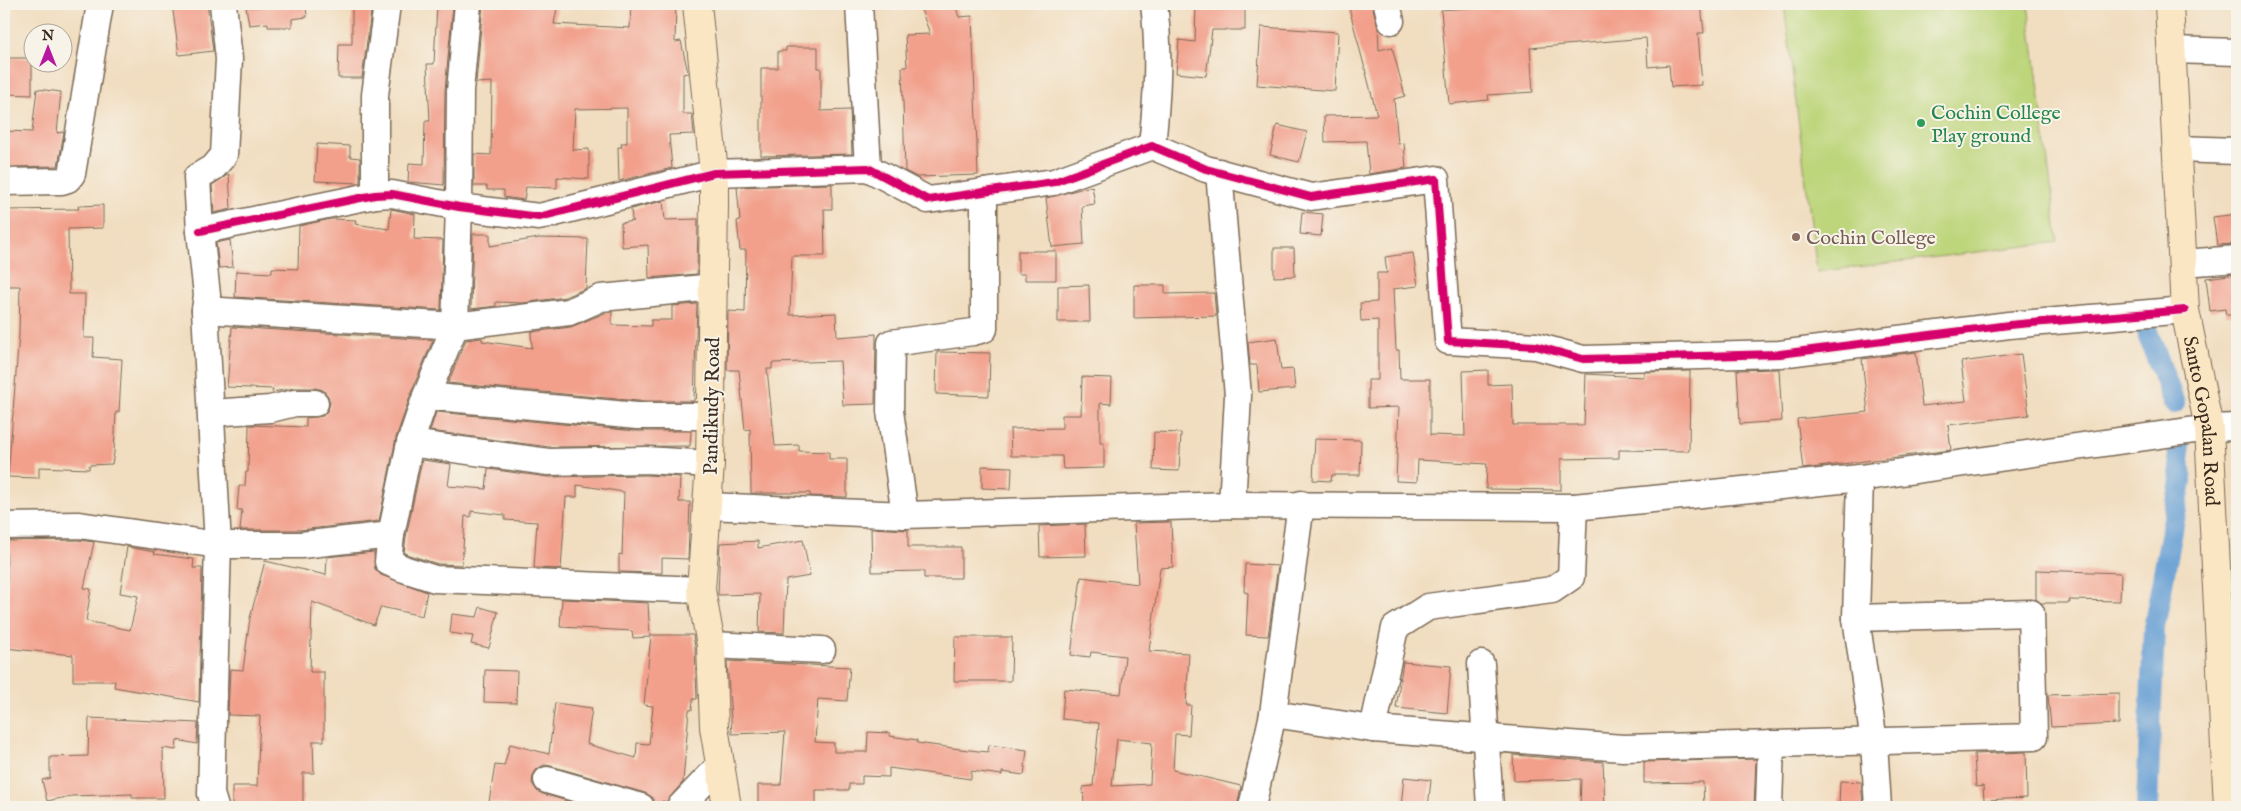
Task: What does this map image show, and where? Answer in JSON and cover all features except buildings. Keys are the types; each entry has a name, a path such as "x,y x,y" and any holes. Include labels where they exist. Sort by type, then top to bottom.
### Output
{"street":[{"path":"4,182 62,181 68,180 72,174 100,4"},
{"path":"215,807 211,794 218,545 205,310 207,295 200,231 197,177 214,167 224,155 230,59 222,4"},
{"path":"375,195 375,95 387,4"},
{"path":"468,4 460,90 455,326 426,396 410,443 391,535 388,562 435,579 701,590"},
{"name":"Pandikudy Road","path":"697,4 714,173 714,287 710,464 701,590 711,645 714,727 727,807"},
{"path":"859,4 868,168"},
{"path":"1152,146 1158,92 1158,34 1154,4"},
{"name":"Santo Gopalan Road","path":"2169,4 2185,310 2209,428 2232,772 2228,807"},
{"path":"2172,50 2237,52"},
{"path":"200,231 375,195 392,194 459,207 540,217 714,173 868,168 928,200 1054,182 1152,146 1219,172 1310,197 1436,179 1448,341 1536,346 1583,359 1780,354 2009,325 2185,310"},
{"path":"2176,149 2237,151"},
{"path":"1219,172 1238,396 1232,505"},
{"path":"905,515 890,411 891,343 973,332 984,328 984,192"},
{"path":"2183,263 2237,259"},
{"path":"205,310 455,326 569,312 600,298 714,287"},
{"path":"426,396 637,416 711,416"},
{"path":"211,414 270,409 295,402 315,403"},
{"path":"708,506 905,515 1302,504 1574,508 1860,478 2209,428 2237,427"},
{"path":"410,443 548,462 646,460 710,464"},
{"path":"1860,478 1856,618 1874,742 1878,807"},
{"path":"1252,807 1273,714 1302,504"},
{"path":"1373,729 1395,628 1428,607 1552,590 1571,577 1574,508"},
{"path":"4,526 79,525 218,545 301,545 391,535"},
{"path":"1273,714 1373,729 1623,748 2034,737 2031,613 1856,618"},
{"path":"711,645 822,650"},
{"path":"1481,664 1490,807"},
{"path":"1769,807 1771,744"},
{"path":"680,807 720,765"},
{"path":"547,780 641,807"}],"green space":[{"name":"Cochin College Play ground","path":"1784,4 2028,4 2058,242 1817,272"}],"waterway":[{"path":"2143,321 2174,403"},
{"path":"2147,807 2154,628 2181,481 2178,445"}],"cycle path":[{"path":"200,231 375,195 392,194 459,207 539,217 714,173 868,168 928,200 1054,182 1152,146 1206,169 1311,197 1436,179 1448,341 1536,346 1583,359 1780,354 2009,325 2185,310"}],"place":[{"name":"Cochin College Play ground","path":"1921,123"},
{"name":"Cochin College","path":"1796,237"}]}
